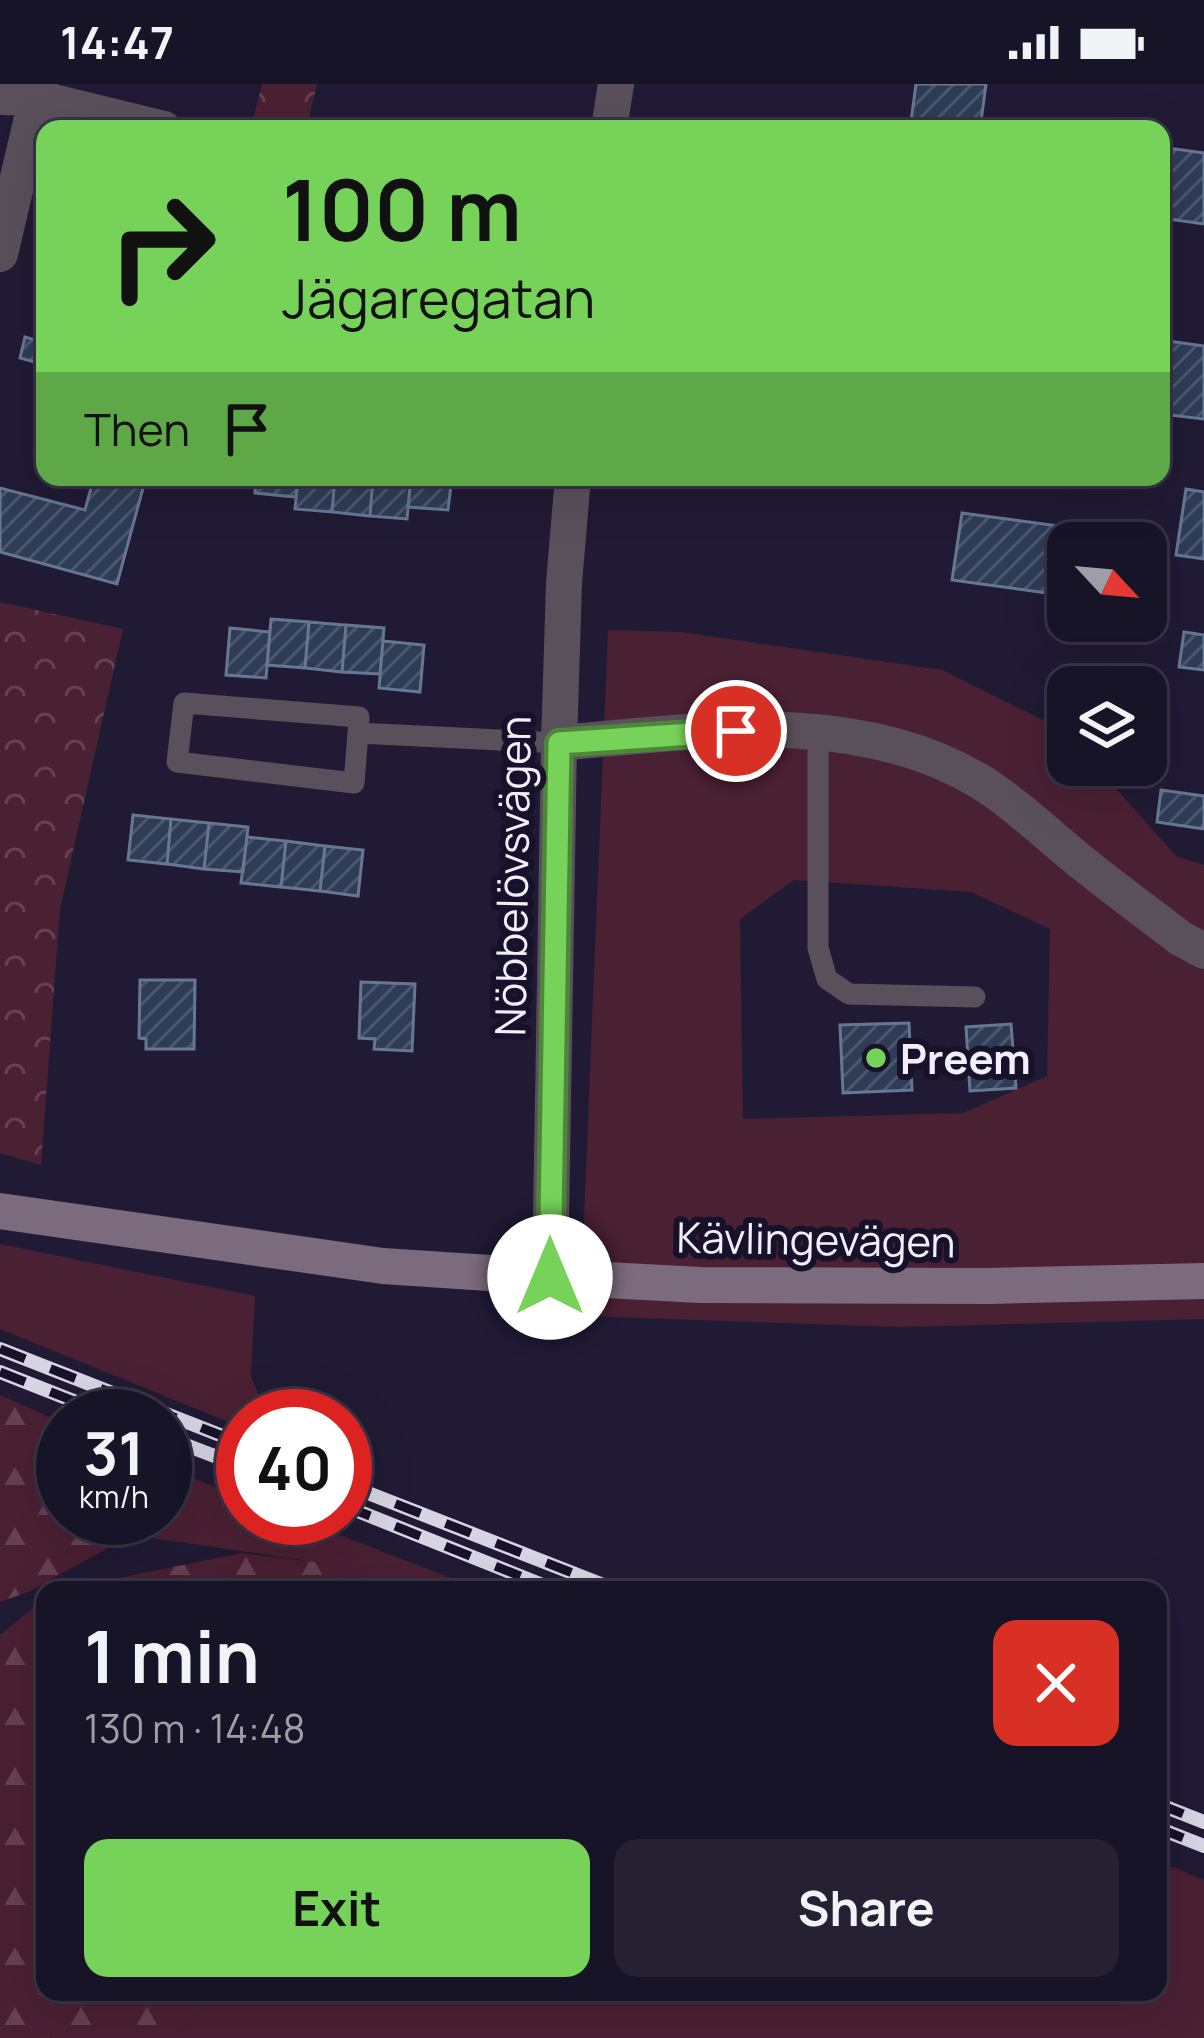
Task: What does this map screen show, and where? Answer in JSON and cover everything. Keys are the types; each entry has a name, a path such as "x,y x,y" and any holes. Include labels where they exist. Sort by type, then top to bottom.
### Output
{"main road":[{"name":"Kävlingevägen","path":"0,1210 382,1266 550,1277 722,1286 1204,1281"}],"street":[{"path":"610,120 616,84"},
{"path":"0,97 39,91 134,120"},
{"path":"0,254 39,91"},
{"name":"Nöbbelövsvägen","path":"550,1277 559,743 572,486"},
{"path":"559,743 707,731 818,734 914,751 982,783 1164,926 1204,951"}],"lane":[{"path":"184,703 359,717 358,733 354,783 177,762 184,703"},
{"path":"358,733 559,743"},
{"path":"818,734 818,948 827,979 849,994 975,998"}],"green space":[{"path":"262,84 317,84 309,118 253,120"},
{"path":"0,602 123,629 60,909 41,1165 0,1153"},
{"path":"608,630 681,632 942,670 1047,722 1047,786 1114,786 1176,856 1204,865 1204,1319 900,1327 580,1316","holes":["794,880 971,892 1050,929 1047,1076 963,1113 743,1119 740,919"]},
{"path":"0,1244 255,1296 251,1376 256,1389 216,1389 216,1417 192,1407 192,1389 147,1389 0,1329"},
{"path":"0,1395 36,1411 36,1545 114,1545 48,1581 36,1581 36,1588 0,1602"},
{"path":"192,1478 216,1487 216,1545 366,1545 459,1581 354,1581 315,1562 192,1544"},
{"path":"242,1553 315,1562 354,1581 112,1581"},
{"path":"35,1606 36,2001 208,2001 172,2038 0,2038 0,1635"},
{"path":"1167,1865 1204,1880 1204,2038 172,2038 208,2001 1167,2001"}],"building":[{"path":"916,84 986,84 981,120 911,120"},
{"path":"1170,148 1204,153 1204,224 1170,219"},
{"path":"25,337 36,340 36,362 20,358"},
{"path":"1170,341 1204,346 1204,419 1170,415"},
{"path":"92,486 144,486 117,584 0,552 0,488 85,510"},
{"path":"255,486 297,486 296,497 255,493"},
{"path":"297,486 334,486 332,512 295,509"},
{"path":"334,486 372,486 370,516 332,512"},
{"path":"372,486 410,486 407,519 370,516"},
{"path":"410,486 451,486 448,510 408,507"},
{"path":"1186,489 1204,492 1204,559 1176,555"},
{"path":"962,513 1047,524 1047,593 952,580"},
{"path":"271,619 309,622 305,668 267,665"},
{"path":"309,622 346,625 342,672 305,668"},
{"path":"346,625 384,628 380,674 342,672"},
{"path":"230,628 270,632 266,678 226,675"},
{"path":"1184,632 1204,635 1204,670 1179,667"},
{"path":"383,641 424,645 420,692 379,688"},
{"path":"1161,790 1204,796 1204,829 1157,822"},
{"path":"133,815 171,819 167,864 128,860"},
{"path":"171,819 209,823 204,869 167,864"},
{"path":"209,823 248,827 243,872 204,869"},
{"path":"247,837 286,841 281,887 241,883"},
{"path":"286,841 325,846 320,891 281,887"},
{"path":"325,846 363,850 358,896 320,891"},
{"path":"140,980 195,980 194,1049 146,1049 146,1039 139,1038"},
{"path":"361,982 415,984 412,1051 374,1049 375,1039 359,1038"},
{"name":"Preem","path":"909,1023 912,1090 843,1093 840,1025"},
{"path":"1011,1024 1016,1088 970,1091 966,1027"}],"railway":[{"path":"0,1349 216,1433"},
{"path":"0,1372 43,1389"},
{"path":"192,1447 216,1457"},
{"path":"372,1495 593,1581"},
{"path":"372,1517 532,1581"},
{"path":"1167,1808 1204,1822"},
{"path":"1167,1832 1204,1846"}],"place":[{"name":"Preem","path":"876,1058"}],"route":[{"path":"550,1277 559,743 736,731"}]}
